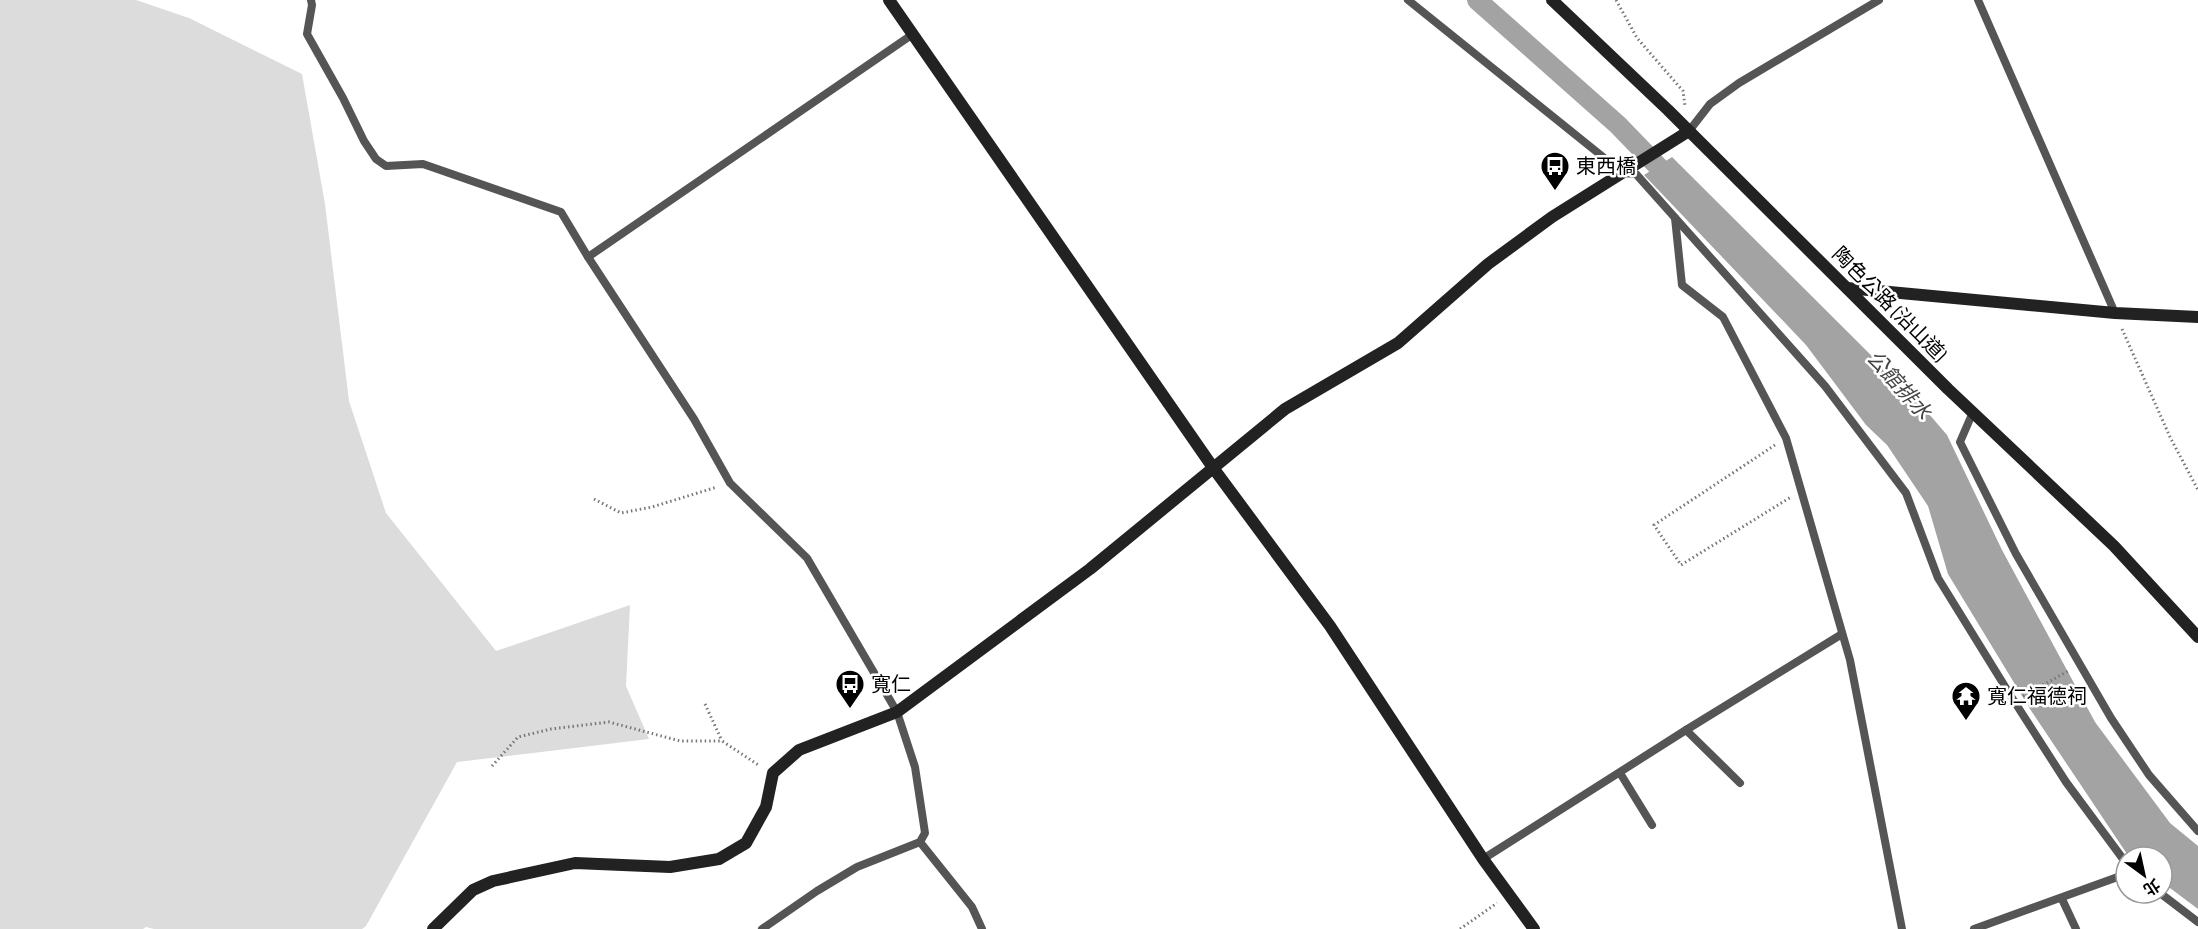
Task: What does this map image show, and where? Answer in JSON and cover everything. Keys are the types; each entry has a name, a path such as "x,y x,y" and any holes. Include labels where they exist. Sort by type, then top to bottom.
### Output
{"street":[{"path":"889,0 1214,469 1330,626 1483,859 1534,929"},
{"name":"陶色公路 (沿山道)","path":"1552,0 1689,131 1973,412 2114,546 2198,637"},
{"path":"433,929 473,890 493,881 575,863 670,867 719,859 746,843 766,807 773,773 799,750 897,712 1090,569 1285,409 1398,343 1488,264 1552,217 1689,131"},
{"path":"1847,288 2115,313 2198,317"}],"lane":[{"path":"311,0 307,34 343,98 363,141 376,159 386,166 423,164 561,212 694,419 730,483 807,558 897,712 915,767 925,833 920,842 858,867 817,891 762,929"},
{"path":"1408,0 1623,174 1636,174 1825,386 1906,493 1938,578 2066,782 2114,847"},
{"path":"1689,131 1710,104 1739,83 1879,0"},
{"path":"1978,0 2115,313"},
{"path":"588,257 913,34"},
{"path":"1675,218 1682,285 1723,317 1786,438 1850,660 1902,929"},
{"path":"1973,412 1960,442 2016,554 2111,718 2149,775 2198,831"},
{"path":"1483,859 1686,729 1842,634"},
{"path":"1686,729 1740,783"},
{"path":"1620,773 1652,825"},
{"path":"920,842 972,907 982,929"},
{"path":"1974,929 2114,878"},
{"path":"2062,898 2076,929"},
{"path":"2174,904 2198,922"}],"path":[{"path":"1616,0 1637,38 1683,91 1689,131"},
{"path":"2115,313 2170,437 2198,490"},
{"path":"1786,438 1654,525 1681,565 1800,491"},
{"path":"594,499 621,513 652,507 730,483"},
{"path":"2014,701 2079,664"},
{"path":"705,704 723,741 749,760 773,773"},
{"path":"492,766 518,737 551,729 609,722 680,741 723,741"},
{"path":"1460,929 1509,894"}],"shaded area":[{"path":"0,0 136,0 189,18 302,74 325,204 349,401 386,513 496,651 630,605 626,686 649,739 457,762 366,926 362,929 154,929 146,927 143,929 0,929"}],"water":[{"path":"1672,157 1923,407 1947,435 2002,550 2095,722 2170,823 2198,846 2198,909 2174,891 2174,845 2121,845 2030,709 1948,574 1928,506 1887,445 1866,425 1806,345 1644,175"}],"waterway":[{"name":"公館排水","path":"1477,0 1618,125 1675,184"}],"place":[{"name":"東西橋","path":"1555,192"},
{"name":"寬仁","path":"850,710"},
{"name":"寬仁福德祠","path":"1966,722"}]}
